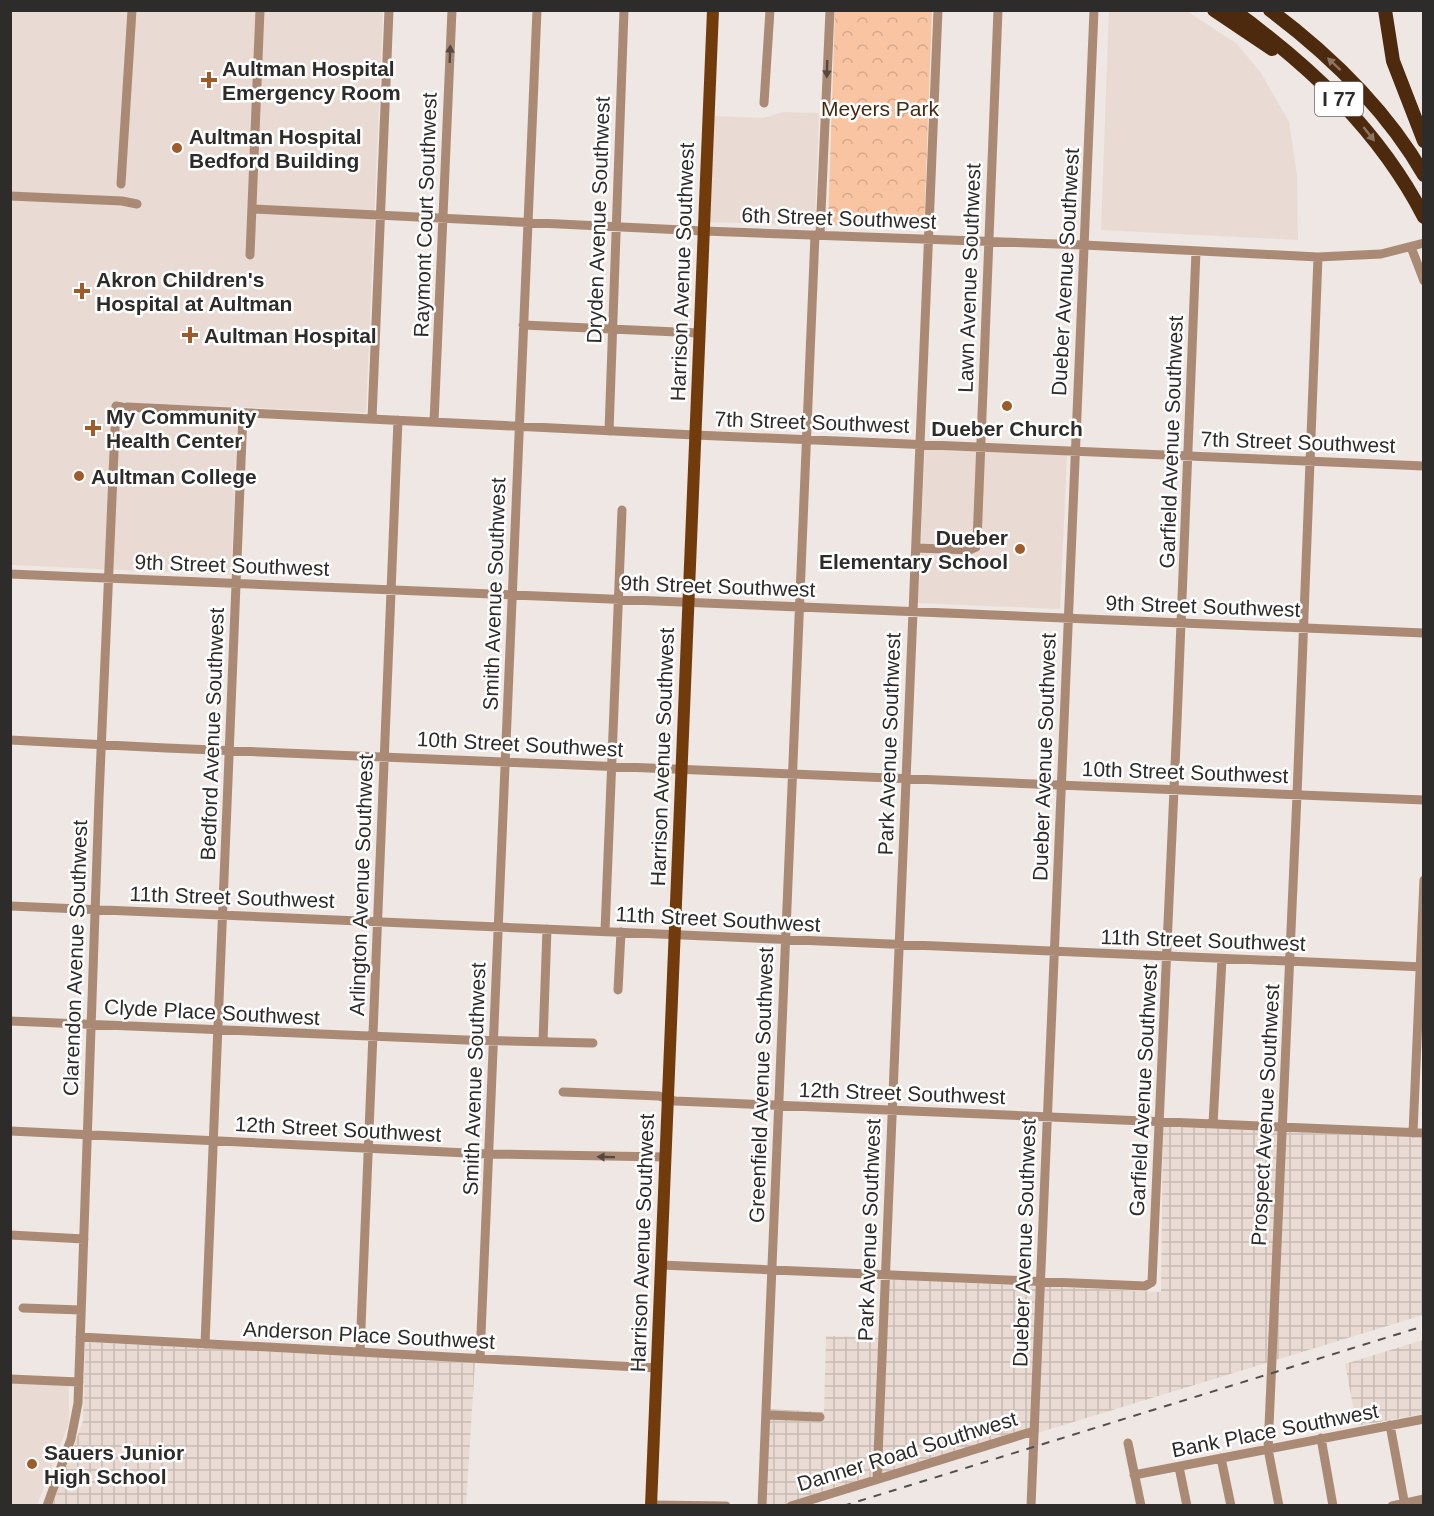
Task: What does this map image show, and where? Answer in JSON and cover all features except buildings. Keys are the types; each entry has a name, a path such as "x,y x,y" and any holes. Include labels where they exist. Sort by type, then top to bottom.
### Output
{"highway":[{"path":"1214,10 1267,46 1306,67"},
{"name":"I 77","path":"1233,10 1269,36 1335,94 1392,164 1422,214"},
{"name":"I 77","path":"1270,10 1316,47 1360,89 1398,137 1424,175"},
{"path":"1385,10 1393,61 1424,141"}],"main road":[{"name":"Harrison Avenue Southwest","path":"651,1505 713,10"}],"street":[{"path":"122,201 125,99 132,10"},
{"path":"250,255 260,10"},
{"path":"372,419 389,10"},
{"name":"Raymont Court Southwest","path":"434,422 452,10"},
{"name":"Smith Avenue Southwest","path":"480,1358 537,10"},
{"name":"Dryden Avenue Southwest","path":"609,430 624,10"},
{"path":"764,104 770,10"},
{"name":"Greenfield Avenue Southwest","path":"762,1506 806,439 830,10"},
{"name":"Park Avenue Southwest","path":"877,1479 938,10"},
{"name":"Lawn Avenue Southwest","path":"916,548 969,550 976,547 998,10"},
{"name":"Dueber Avenue Southwest","path":"1032,1506 1094,10"},
{"path":"10,196 142,204"},
{"name":"6th Street Southwest","path":"252,209 1318,257 1362,256 1424,243"},
{"path":"1412,247 1424,281"},
{"name":"Garfield Avenue Southwest","path":"1040,1282 1145,1286 1152,1282 1182,623 1196,251"},
{"name":"Prospect Avenue Southwest","path":"1279,1506 1268,1449 1298,795 1318,257"},
{"path":"523,325 699,333"},
{"name":"7th Street Southwest","path":"122,406 695,435 1424,466"},
{"name":"Clarendon Avenue Southwest","path":"46,1506 71,1439 76,1420 79,1382 109,578 122,406"},
{"name":"Bedford Avenue Southwest","path":"205,1344 243,412"},
{"name":"Arlington Avenue Southwest","path":"360,1352 398,420"},
{"path":"605,931 622,510"},
{"name":"9th Street Southwest","path":"10,574 1424,633"},
{"name":"10th Street Southwest","path":"10,740 1424,800"},
{"path":"1413,1133 1424,880"},
{"name":"11th Street Southwest","path":"10,906 1421,967"},
{"path":"543,1042 547,928"},
{"path":"618,990 621,932"},
{"path":"1214,1124 1222,959"},
{"name":"Clyde Place Southwest","path":"10,1021 593,1043"},
{"name":"12th Street Southwest","path":"563,1092 659,1096 675,1101 1424,1134"},
{"name":"12th Street Southwest","path":"10,1131 488,1154 665,1157"},
{"path":"10,1235 84,1239"},
{"path":"661,1265 1040,1282"},
{"path":"23,1308 81,1310"},
{"name":"Anderson Place Southwest","path":"80,1337 656,1368"},
{"path":"10,1379 79,1382"},
{"path":"766,1414 820,1417"},
{"name":"Bank Place Southwest","path":"1134,1475 1424,1419"},
{"path":"1390,1425 1405,1504"},
{"name":"Danner Road Southwest","path":"790,1506 1034,1431"},
{"path":"1322,1438 1334,1506"},
{"path":"1128,1443 1141,1506"},
{"path":"1221,1458 1231,1506"},
{"path":"1179,1467 1186,1506"},
{"path":"1392,1506 1424,1499"},
{"path":"651,1505 726,1506"}],"shaded area":[{"path":"1109,10 1187,11 1237,44 1261,73 1289,122 1297,175 1298,240 1101,230"},
{"name":"Aultman Hospital","path":"11,11 383,11 366,413 238,407 231,575 11,565"},
{"path":"783,112 819,113 815,226 710,222 714,116 763,118"},
{"path":"925,449 1067,455 1060,609 918,603"},
{"path":"1163,1126 1423,1137 1423,1315 802,1505 766,1506 769,1409 824,1412 826,1336 887,1338 888,1279 1161,1292"},
{"path":"1423,1340 1423,1414 1357,1426 1345,1364"},
{"path":"85,1342 475,1362 466,1505 52,1506 83,1421"},
{"name":"Sauers Junior High School","path":"11,1380 69,1383 69,1423 37,1505 11,1506"}],"green space":[{"name":"Meyers Park","path":"835,11 932,11 924,229 828,225"}],"railway":[{"path":"843,1506 1424,1326"}],"place":[{"name":"Aultman Hospital Emergency Room","path":"209,80"},
{"name":"Aultman Hospital Bedford Building","path":"177,148"},
{"name":"Akron Children's Hospital at Aultman","path":"82,291"},
{"name":"Aultman Hospital","path":"190,335"},
{"name":"Dueber Church","path":"1007,406"},
{"name":"My Community Health Center","path":"93,428"},
{"name":"Aultman College","path":"79,476"},
{"name":"Dueber Elementary School","path":"1020,549"},
{"name":"Sauers Junior High School","path":"32,1464"}]}
